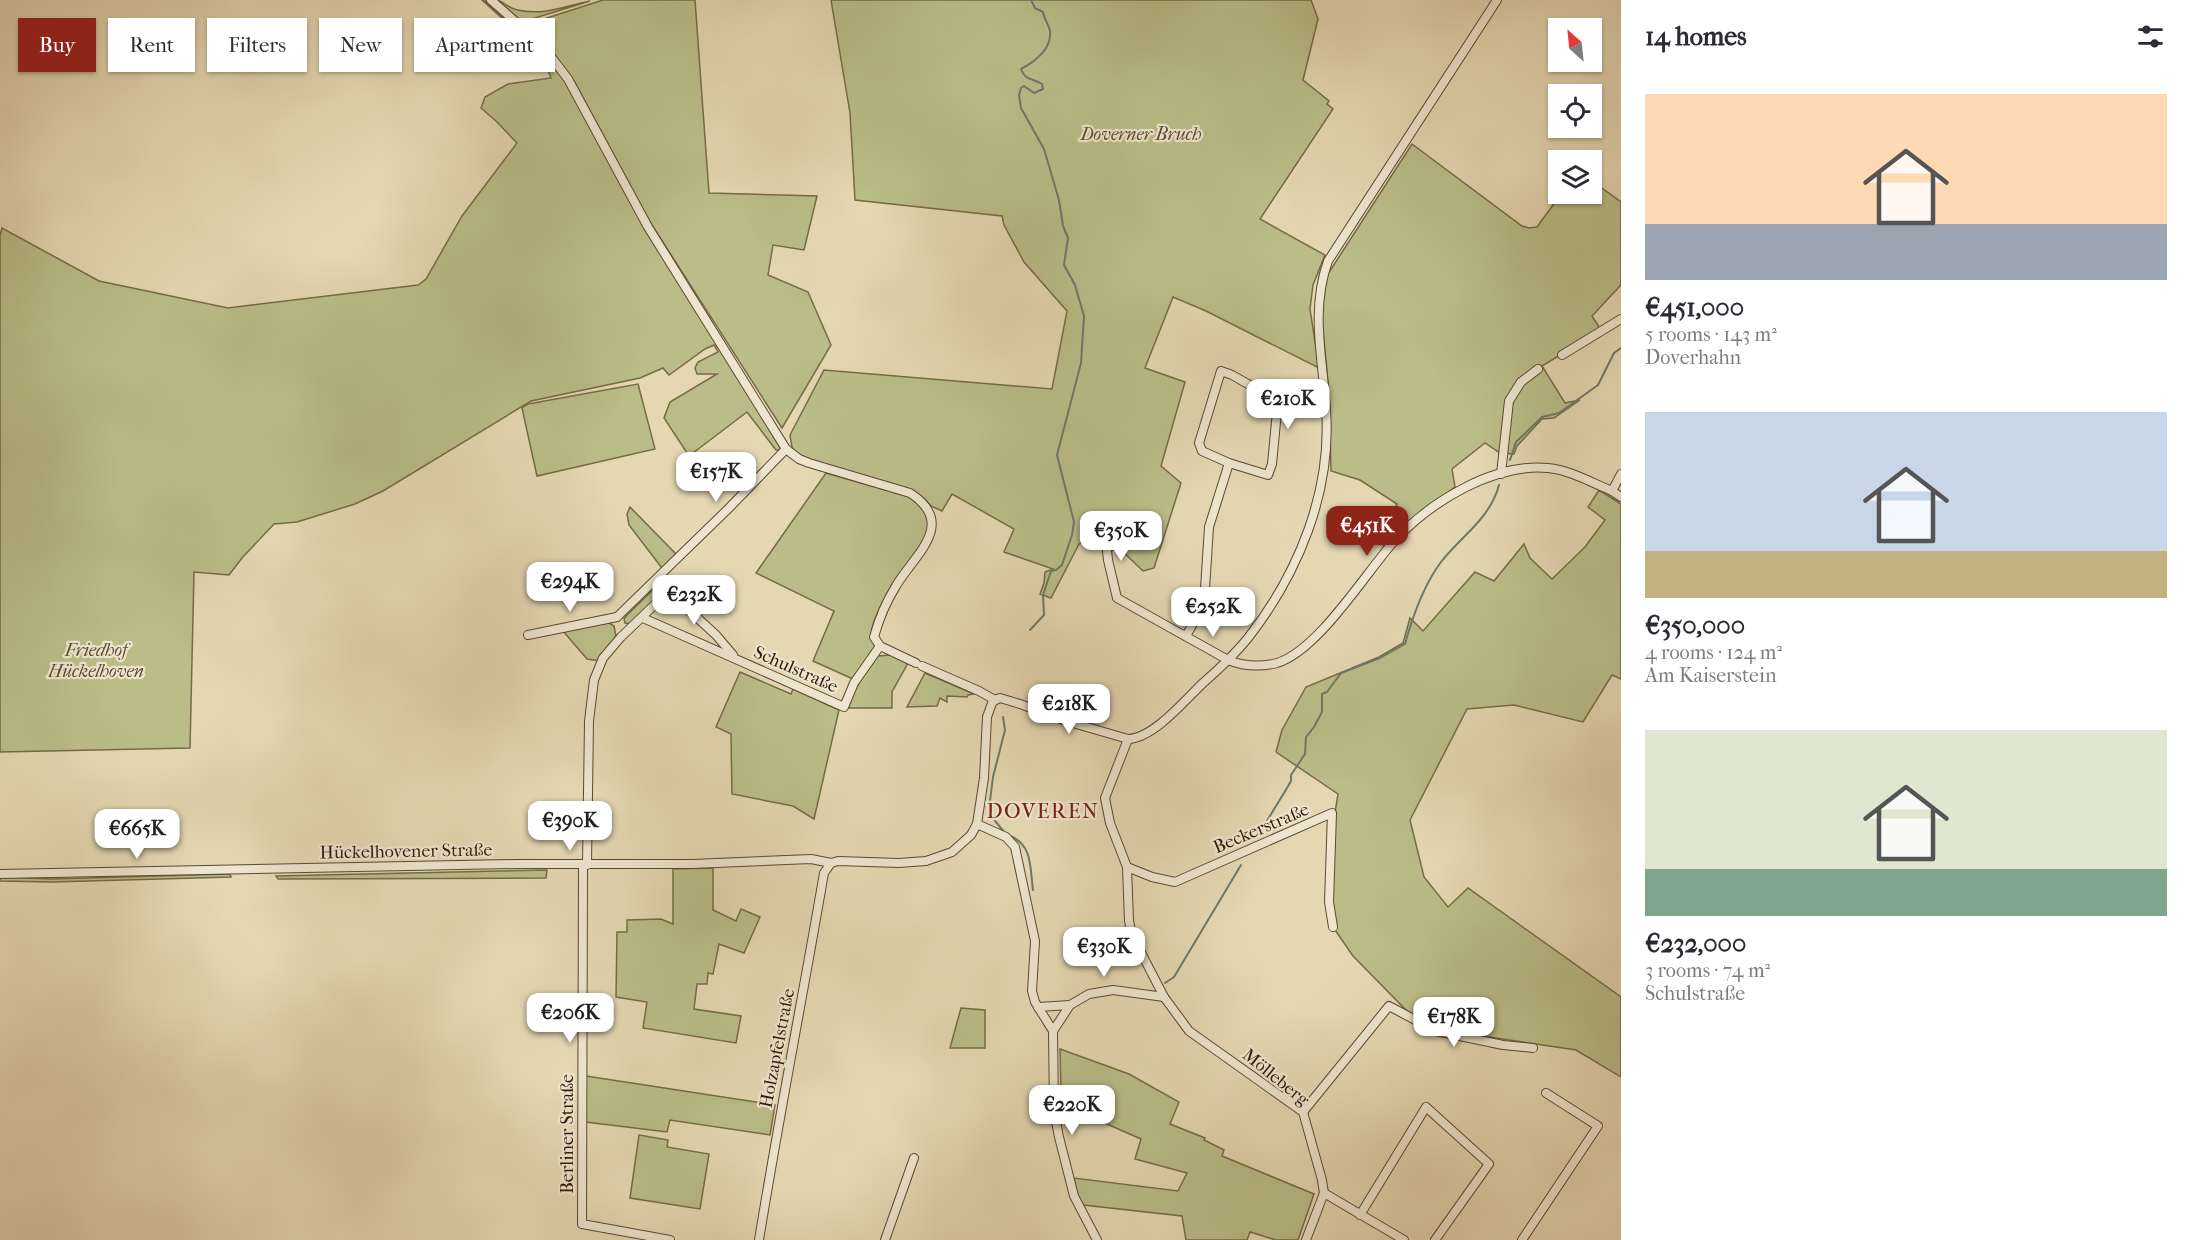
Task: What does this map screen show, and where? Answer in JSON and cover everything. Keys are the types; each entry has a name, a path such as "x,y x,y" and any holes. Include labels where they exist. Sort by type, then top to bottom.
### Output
{"street":[{"path":"491,0 542,45 565,73 648,227 786,449 809,463 910,493 921,501 927,510 931,526 926,543 919,557 897,584 879,618 874,637 880,646 995,700"},
{"path":"1097,1240 1074,1196 1054,1112 1053,1031 1038,1007 1032,991 1035,941 1015,847 1006,837 977,824 984,778 987,717 992,703 1000,698 1128,739 1147,735 1228,660 1247,639 1284,585 1310,525 1319,493 1328,428 1317,304 1321,280 1328,261 1497,0"},
{"path":"1562,355 1621,319"},
{"path":"1501,474 1509,401 1521,382 1538,369"},
{"path":"1221,371 1278,401 1272,464 1268,475 1229,463 1202,451 1199,443 1221,371"},
{"path":"528,635 617,617 786,449"},
{"path":"1186,636 1203,604 1209,527 1229,463"},
{"path":"1106,532 1108,560 1117,598 1228,660 1238,664 1257,665 1277,663 1295,654 1316,635 1358,589 1396,539 1452,493 1501,474 1532,468 1561,470 1621,497"},
{"path":"1612,491 1621,474"},
{"name":"Schulstraße","path":"656,580 716,635 736,658"},
{"name":"Berliner Straße","path":"669,591 621,637 603,658 594,680 589,722 585,865 582,1224 670,1240"},
{"path":"617,617 621,637"},
{"name":"Schulstraße","path":"643,618 844,707 854,683 880,646"},
{"name":"Mölleberg","path":"1128,739 1106,798 1110,824 1127,867 1132,935 1164,997 1189,1031 1303,1112 1324,1193"},
{"name":"Beckerstraße","path":"1127,867 1152,877 1174,882 1332,813 1329,902 1333,927"},
{"name":"Hückelhovener Straße","path":"0,874 408,866 693,864 811,859 831,863 838,861 899,863 926,861 952,852 971,835 977,824"},
{"name":"Holzapfelstraße","path":"759,1240 784,1088 824,873 831,863"},
{"path":"1053,1031 1070,1005 1089,994 1113,990 1164,997"},
{"path":"1038,1007 1070,1005"},
{"path":"1303,1112 1389,1006 1436,1031 1503,1045 1533,1048"},
{"path":"1522,1240 1598,1126 1546,1093"},
{"path":"1360,1215 1426,1107 1489,1164 1436,1240"},
{"path":"885,1240 914,1158"},
{"path":"1306,1240 1324,1193 1404,1240"}],"green space":[{"path":"482,0 504,18 502,18"},
{"path":"497,0 527,12 554,10 590,1 535,18 517,18"},
{"path":"603,0 695,0 709,193 817,196 804,250 773,245 768,275 808,292 831,345 782,428 650,222 574,81 555,56 555,18 547,18"},
{"name":"Doverner Bruch","path":"831,0 1311,0 1318,19 1303,80 1329,101 1327,104 1333,109 1260,219 1325,255 1313,285 1310,309 1319,368 1206,311 1173,297 1145,368 1185,382 1161,466 1181,483 1154,568 1143,571 1120,549 1108,551 1104,534 1102,543 1095,536 1079,544 1051,598 1040,594 1045,572 1053,569 1004,552 1014,529 952,494 942,511 931,506 925,499 907,488 808,460 795,452 792,447 790,435 824,370 1052,389 1067,311 1024,262 1004,225 1002,216 855,200 850,113"},
{"name":"Friedhof Hückelhoven","path":"555,67 566,81 643,225 782,450 776,450 747,412 689,456 664,418 670,402 717,374 697,374 695,368 698,362 718,352 714,345 669,375 663,368 640,378 531,401 383,491 355,504 297,522 274,524 229,575 194,572 190,748 0,752 0,235 2,228 99,281 228,308 418,285 426,279 462,216 517,143 481,108 485,97 508,84 551,78 549,72 555,72"},
{"path":"1412,144 1522,226 1529,228 1537,227 1554,204 1602,204 1602,188 1621,202 1621,285 1592,316 1601,330 1542,366 1565,403 1580,400 1554,418 1542,419 1517,446 1514,454 1500,453 1485,443 1452,469 1455,487 1411,520 1386,546 1371,541 1397,504 1360,480 1331,471 1329,392 1321,311 1326,277"},
{"path":"638,384 655,449 537,476 522,408 528,404"},
{"path":"826,473 910,497 923,507 928,518 928,528 920,547 896,579 877,614 871,635 875,648 853,679 813,661 834,611 756,573"},
{"path":"1599,490 1621,504 1621,679 1612,675 1583,722 1514,705 1467,709 1410,820 1424,877 1448,907 1468,888 1621,997 1621,1077 1576,1050 1457,1032 1408,1012 1353,956 1333,927 1332,831 1338,794 1276,752 1282,730 1306,687 1379,657 1403,643 1410,618 1423,631 1475,572 1494,581 1524,544 1530,558 1552,579 1585,547 1605,520 1588,507"},
{"path":"630,507 676,554 662,568 629,525 627,514"},
{"path":"656,587 661,593 631,624 625,623 626,616"},
{"path":"606,621 614,626 616,636 600,661 587,659 563,631"},
{"path":"891,655 908,663 892,692 892,708 846,708 860,681 878,656"},
{"path":"740,672 791,694 793,689 839,710 814,819 793,806 732,794 731,734 716,727"},
{"path":"925,673 974,694 967,697 947,696 947,702 940,698 937,706 907,707"},
{"path":"713,868 713,910 736,921 741,909 760,917 744,953 719,944 713,974 708,973 707,984 697,984 694,1009 741,1016 736,1043 643,1028 647,1002 616,997 617,932 627,932 627,920 661,919 673,924 673,869"},
{"path":"547,870 546,878 278,879 276,876"},
{"path":"230,874 231,877 52,882 0,881 0,877 51,879"},
{"path":"961,1008 985,1010 985,1048 950,1048"},
{"path":"1060,1049 1129,1074 1179,1102 1170,1124 1205,1138 1204,1140 1224,1150 1222,1156 1314,1194 1298,1240 1276,1240 1250,1232 1247,1240 1186,1240 1182,1216 1083,1205 1077,1195 1074,1178 1178,1191 1187,1173 1135,1159 1141,1139 1100,1121 1097,1094 1088,1089 1061,1090"},
{"path":"586,1076 775,1105 770,1135 670,1120 667,1132 586,1122"},
{"path":"639,1135 668,1140 667,1147 709,1154 700,1209 630,1198"}],"waterway":[{"path":"1030,630 1044,615 1043,595 1051,571 1062,565 1072,535 1074,522 1057,455 1081,363 1084,316 1075,285 1064,265 1068,238 1044,149 1021,108 1019,95 1021,88 1024,86 1034,93 1043,89 1042,84 1027,77 1021,69 1041,54 1050,38 1043,12 1035,8 1031,0"},
{"path":"1510,460 1516,442 1542,417 1559,413 1598,385 1614,353 1621,348"},
{"path":"1259,834 1305,754 1306,737 1322,712 1322,694 1327,692 1341,673 1380,658 1405,644 1415,612 1429,581 1441,562 1489,508 1499,485"},
{"path":"1003,717 1005,730 993,777 990,801 991,816 1005,833"},
{"path":"1010,836 1023,845 1027,852 1033,890"},
{"path":"1165,983 1174,977 1241,865"}],"district":[{"name":"DOVEREN","path":"1043,811"}]}
